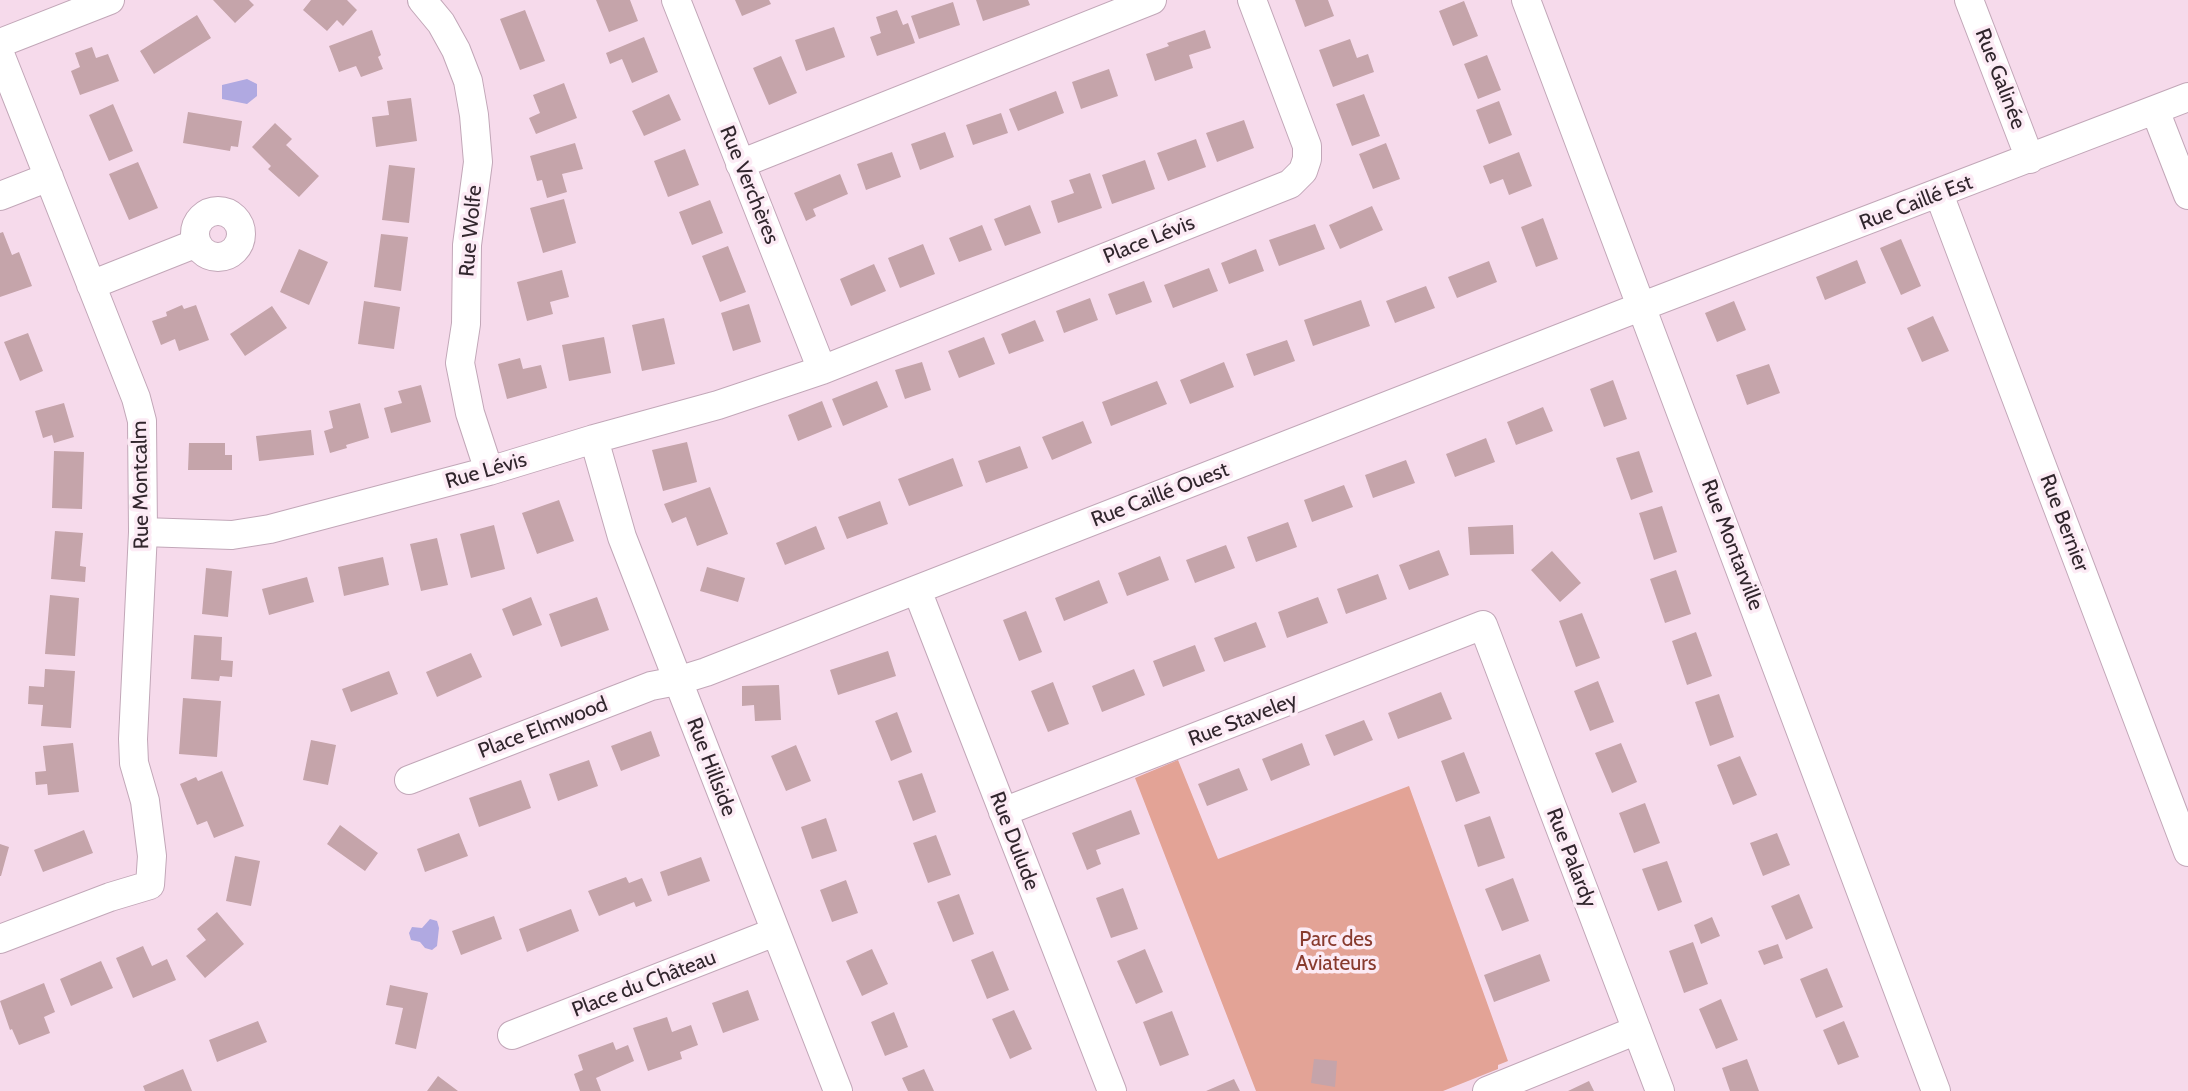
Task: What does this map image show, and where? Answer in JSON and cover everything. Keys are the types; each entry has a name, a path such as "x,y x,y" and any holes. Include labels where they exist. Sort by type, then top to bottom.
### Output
{"street":[{"path":"0,43 110,0"},
{"name":"Rue Wolfe","path":"422,0 441,23 456,50 468,81 474,115 478,162 467,245 466,324 460,363 470,413 489,471"},
{"name":"Rue Verchères","path":"676,0 822,370"},
{"path":"740,164 1152,0"},
{"name":"Place Lévis","path":"822,370 1295,181 1306,165 1307,146 1252,0"},
{"name":"Rue Montarville","path":"1526,0 1936,1091"},
{"name":"Rue Galinée","path":"1969,0 2030,159"},
{"name":"Rue Montcalm","path":"0,54 140,410 144,444 143,532 133,739 134,763 145,801 152,856 150,885 110,897 0,939"},
{"name":"Rue Caillé Est","path":"1643,307 2188,97"},
{"path":"2155,110 2188,195"},
{"path":"0,196 49,177"},
{"name":"Rue Bernier","path":"1939,194 2188,852"},
{"path":"91,285 197,243"},
{"name":"Rue Caillé Ouest","path":"677,681 1643,307"},
{"name":"Rue Lévis","path":"143,532 232,535 258,532 489,471 718,405 822,370"},
{"name":"Rue Hillside","path":"594,439 622,537 838,1091"},
{"name":"Rue Dulude","path":"916,590 1112,1091"},
{"name":"Rue Staveley","path":"1003,812 1483,625"},
{"name":"Rue Palardy","path":"1483,625 1660,1091"},
{"name":"Place Elmwood","path":"409,780 651,686 677,681"},
{"name":"Place du Château","path":"512,1035 775,932"},
{"path":"1487,1091 1637,1030"}],"green space":[{"name":"Parc des Aviateurs","path":"1178,760 1218,859 1409,786 1508,1061 1498,1065 1498,1069 1443,1091 1256,1091 1135,778"}],"shaded area":[{"path":"247,79 257,84 257,96 247,104 222,99 222,85"},
{"path":"430,919 437,921 439,928 437,946 432,950 411,940 409,933 412,927 422,928"}],"building":[{"path":"213,0 249,0 254,5 235,23"},
{"path":"311,0 347,0 357,10 343,26 337,20 327,31 303,10"},
{"path":"596,0 630,0 638,21 609,32"},
{"path":"735,0 769,0 771,4 742,16"},
{"path":"976,0 1028,0 1030,5 983,21"},
{"path":"1295,0 1328,0 1334,16 1305,27"},
{"path":"1464,1 1478,36 1453,46 1439,11"},
{"path":"953,2 960,25 919,39 911,16"},
{"path":"525,10 545,61 520,70 500,19"},
{"path":"897,10 903,25 908,23 915,43 877,56 870,37 881,33 876,17"},
{"path":"197,15 211,38 154,74 140,51"},
{"path":"834,27 845,57 806,71 795,40"},
{"path":"372,30 383,69 361,77 356,66 339,72 329,46"},
{"path":"1205,30 1211,48 1189,55 1193,68 1155,81 1146,54 1169,46 1167,43"},
{"path":"644,37 658,72 632,83 622,59 610,64 606,53"},
{"path":"1350,39 1357,58 1368,54 1374,72 1333,87 1319,50"},
{"path":"92,47 96,58 108,54 119,81 80,95 71,71 80,67 75,53"},
{"path":"1487,55 1501,90 1478,99 1464,64"},
{"path":"781,56 797,93 769,105 753,68"},
{"path":"1109,69 1118,96 1081,109 1072,82"},
{"path":"564,83 577,118 536,134 529,118 540,113 533,95"},
{"path":"1056,91 1064,113 1018,131 1009,109"},
{"path":"669,94 681,120 644,136 632,111"},
{"path":"1364,94 1380,136 1352,146 1336,104"},
{"path":"411,98 417,141 376,147 372,117 389,115 387,101"},
{"path":"1499,101 1512,135 1489,144 1476,110"},
{"path":"113,104 133,151 109,161 89,115"},
{"path":"188,112 242,121 238,147 231,146 230,151 183,143"},
{"path":"1001,113 1008,133 973,145 966,125"},
{"path":"1244,120 1254,148 1217,162 1206,133"},
{"path":"275,123 292,139 286,145 319,176 299,197 268,169 271,166 252,147"},
{"path":"945,132 954,157 920,170 911,144"},
{"path":"1196,139 1206,167 1168,181 1157,153"},
{"path":"575,143 583,169 562,174 567,192 547,198 542,180 537,181 530,156"},
{"path":"1386,143 1400,179 1373,189 1359,154"},
{"path":"685,149 699,185 668,197 654,161"},
{"path":"892,152 901,177 866,190 857,164"},
{"path":"1519,152 1532,186 1509,195 1503,179 1490,184 1483,166"},
{"path":"1145,160 1155,189 1112,204 1102,175"},
{"path":"138,162 158,208 129,220 109,174"},
{"path":"389,165 415,168 409,223 382,220"},
{"path":"1090,173 1102,208 1058,223 1051,201 1074,193 1069,180"},
{"path":"840,174 848,194 813,209 816,216 806,221 794,193"},
{"path":"564,199 576,243 543,253 530,208"},
{"path":"710,200 723,233 692,245 679,212"},
{"path":"1030,205 1041,233 1005,246 994,219"},
{"path":"1372,206 1383,230 1340,249 1329,225"},
{"path":"1543,218 1558,259 1536,267 1521,227"},
{"path":"1315,224 1325,249 1279,266 1269,240"},
{"path":"982,225 992,250 959,262 949,238"},
{"path":"3,232 12,255 19,252 32,286 0,297 0,233"},
{"path":"381,234 408,237 401,291 374,287"},
{"path":"1901,239 1921,286 1901,295 1880,248"},
{"path":"923,244 935,274 900,288 888,258"},
{"path":"728,246 746,292 720,302 702,256"},
{"path":"299,249 328,262 309,305 280,292"},
{"path":"1256,249 1264,271 1229,284 1221,263"},
{"path":"1857,260 1866,283 1825,300 1816,277"},
{"path":"1489,261 1497,282 1457,298 1448,277"},
{"path":"874,264 886,291 851,306 840,279"},
{"path":"1209,268 1218,291 1173,308 1164,285"},
{"path":"562,270 569,297 550,302 553,314 527,321 517,282"},
{"path":"1144,281 1152,302 1116,315 1108,294"},
{"path":"1426,286 1435,308 1395,323 1386,301"},
{"path":"1090,298 1098,320 1064,333 1056,311"},
{"path":"1361,300 1370,326 1313,346 1304,320"},
{"path":"364,301 400,307 394,349 358,344"},
{"path":"1734,301 1746,330 1717,342 1705,313"},
{"path":"749,304 761,342 733,351 721,313"},
{"path":"182,305 184,309 196,305 209,340 179,351 175,339 161,345 152,321 167,316 166,312"},
{"path":"272,306 287,328 245,356 230,334"},
{"path":"1933,316 1949,351 1922,362 1907,328"},
{"path":"664,318 675,364 642,371 632,325"},
{"path":"1035,320 1044,341 1009,354 1001,334"},
{"path":"28,333 43,371 20,381 4,342"},
{"path":"604,337 611,373 569,381 562,345"},
{"path":"984,337 995,364 959,378 948,351"},
{"path":"1287,340 1295,361 1254,376 1246,354"},
{"path":"520,358 523,369 541,365 547,388 507,399 498,364"},
{"path":"922,362 931,390 905,399 895,370"},
{"path":"1224,362 1234,387 1190,404 1180,380"},
{"path":"1769,364 1780,393 1747,405 1736,375"},
{"path":"1613,380 1627,419 1604,427 1590,389"},
{"path":"877,381 888,407 843,426 832,399"},
{"path":"1157,381 1167,404 1111,426 1102,402"},
{"path":"421,385 431,422 391,433 384,408 402,403 398,391"},
{"path":"822,401 832,427 798,441 788,415"},
{"path":"64,403 74,437 54,443 52,435 43,438 35,411"},
{"path":"360,403 369,438 330,453 324,431 333,428 329,411"},
{"path":"1543,407 1553,431 1516,445 1507,422"},
{"path":"1083,421 1092,443 1052,460 1042,437"},
{"path":"311,430 314,455 259,461 256,436"},
{"path":"1486,438 1495,462 1455,477 1446,454"},
{"path":"687,442 697,482 663,491 652,450"},
{"path":"189,443 225,443 225,455 232,455 232,470 188,470"},
{"path":"1020,446 1028,468 986,483 978,461"},
{"path":"54,451 84,452 82,509 52,508"},
{"path":"1639,451 1653,492 1631,500 1616,458"},
{"path":"953,458 963,486 909,506 898,479"},
{"path":"1406,460 1415,483 1373,498 1365,475"},
{"path":"1344,485 1353,507 1312,522 1304,500"},
{"path":"710,487 728,534 697,546 686,517 672,523 664,504"},
{"path":"559,500 574,541 537,554 522,513"},
{"path":"880,501 888,524 847,539 838,517"},
{"path":"1662,506 1677,552 1654,560 1639,513"},
{"path":"1288,522 1297,547 1256,562 1247,537"},
{"path":"494,525 505,569 471,578 460,534"},
{"path":"1513,525 1514,554 1470,555 1468,527"},
{"path":"816,526 825,549 785,565 776,543"},
{"path":"55,531 83,533 80,566 86,567 85,582 51,579"},
{"path":"437,538 448,585 421,591 410,544"},
{"path":"1226,545 1235,568 1195,583 1186,560"},
{"path":"1439,550 1449,575 1409,590 1399,565"},
{"path":"1552,551 1581,583 1560,602 1531,570"},
{"path":"1160,556 1169,580 1127,596 1118,573"},
{"path":"383,557 389,585 344,596 338,567"},
{"path":"707,567 745,578 738,602 700,591"},
{"path":"206,568 232,571 228,617 202,614"},
{"path":"1676,570 1691,614 1665,623 1650,579"},
{"path":"1378,574 1387,599 1346,614 1337,589"},
{"path":"307,577 314,602 269,615 262,589"},
{"path":"1099,580 1108,603 1064,621 1055,598"},
{"path":"50,595 79,598 75,656 45,654"},
{"path":"531,597 542,625 513,636 502,609"},
{"path":"597,597 609,630 561,647 549,614"},
{"path":"1318,597 1328,623 1287,638 1278,612"},
{"path":"1026,611 1042,652 1019,661 1003,620"},
{"path":"1582,613 1600,658 1576,667 1559,621"},
{"path":"1256,622 1266,647 1224,662 1214,638"},
{"path":"1696,632 1712,676 1687,685 1672,641"},
{"path":"194,635 222,637 221,660 233,661 232,677 220,676 219,681 191,679"},
{"path":"1195,645 1205,671 1163,687 1153,661"},
{"path":"888,651 896,676 838,695 830,670"},
{"path":"471,653 482,677 437,697 426,672"},
{"path":"45,669 75,671 71,728 41,726 43,705 28,704 29,686 44,687"},
{"path":"1134,669 1145,695 1102,712 1092,686"},
{"path":"389,671 398,694 351,712 342,689"},
{"path":"1598,681 1614,722 1590,731 1574,691"},
{"path":"1053,682 1069,724 1048,732 1031,691"},
{"path":"779,685 781,720 755,721 754,705 742,706 742,686"},
{"path":"1441,692 1452,719 1398,739 1388,713"},
{"path":"1719,694 1734,737 1710,746 1695,702"},
{"path":"183,698 221,701 217,757 179,754"},
{"path":"897,712 912,752 891,761 875,721"},
{"path":"1364,720 1373,740 1334,756 1325,735"},
{"path":"651,731 660,756 621,771 611,746"},
{"path":"311,740 336,745 328,785 303,780"},
{"path":"73,743 79,792 48,795 47,784 36,785 35,772 46,771 43,746"},
{"path":"1302,743 1310,765 1271,781 1262,759"},
{"path":"1621,743 1637,782 1612,793 1595,753"},
{"path":"796,745 811,781 786,791 771,756"},
{"path":"1464,752 1480,793 1456,802 1441,761"},
{"path":"1740,756 1757,795 1733,805 1717,765"},
{"path":"589,760 598,786 558,801 549,774"},
{"path":"1239,768 1248,790 1207,806 1198,784"},
{"path":"222,771 244,826 214,838 207,821 197,825 180,784 196,777 198,781"},
{"path":"922,773 936,812 913,821 898,781"},
{"path":"521,780 531,808 479,827 469,798"},
{"path":"1645,803 1660,843 1634,853 1619,813"},
{"path":"1131,810 1140,834 1096,850 1101,864 1087,870 1072,833"},
{"path":"1490,816 1505,858 1478,867 1464,825"},
{"path":"826,818 837,851 812,859 801,827"},
{"path":"340,825 378,853 365,871 327,844"},
{"path":"84,830 93,853 43,872 34,850"},
{"path":"459,833 468,856 425,872 417,849"},
{"path":"1777,833 1790,865 1763,876 1750,843"},
{"path":"936,835 951,875 928,883 913,843"},
{"path":"0,844 9,847 1,876 0,876"},
{"path":"235,856 260,861 251,906 226,901"},
{"path":"701,857 710,881 668,896 660,872"},
{"path":"1667,861 1682,902 1658,911 1642,869"},
{"path":"626,877 629,883 642,878 652,901 636,907 634,902 599,916 588,891"},
{"path":"1513,878 1529,921 1502,931 1485,889"},
{"path":"846,880 858,913 832,922 820,890"},
{"path":"1123,888 1138,929 1111,938 1096,898"},
{"path":"959,894 974,934 953,942 937,902"},
{"path":"1799,894 1813,928 1786,940 1771,906"},
{"path":"571,909 579,931 527,952 519,929"},
{"path":"217,912 244,944 205,978 186,956 206,940 197,929"},
{"path":"494,916 502,939 461,955 452,931"},
{"path":"1712,917 1720,936 1701,944 1694,925"},
{"path":"1693,942 1708,984 1684,993 1669,951"},
{"path":"1778,944 1783,958 1764,965 1758,951"},
{"path":"143,946 152,966 167,959 176,980 133,998 116,958"},
{"path":"872,949 888,984 862,996 846,961"},
{"path":"1145,949 1163,992 1136,1004 1117,961"},
{"path":"993,951 1009,990 987,999 971,960"},
{"path":"1540,954 1550,981 1494,1002 1484,975"},
{"path":"101,961 113,988 71,1006 60,979"},
{"path":"1827,968 1843,1007 1816,1018 1800,979"},
{"path":"44,983 55,1012 44,1017 50,1033 19,1045 12,1029 10,1030 0,1001"},
{"path":"390,985 428,993 416,1049 395,1044 403,1008 386,1005"},
{"path":"748,990 759,1020 723,1033 712,1003"},
{"path":"1721,999 1738,1040 1716,1049 1699,1009"},
{"path":"1014,1010 1032,1049 1010,1059 992,1019"},
{"path":"1172,1011 1189,1055 1160,1066 1143,1022"},
{"path":"894,1012 908,1047 885,1056 871,1022"},
{"path":"667,1017 672,1032 691,1025 698,1045 680,1052 682,1059 648,1071 633,1028"},
{"path":"258,1021 267,1042 217,1062 209,1040"},
{"path":"1844,1021 1859,1057 1838,1065 1823,1030"},
{"path":"613,1042 616,1050 628,1045 634,1061 596,1078 601,1091 580,1091 574,1074 583,1070 578,1055"},
{"path":"1314,1059 1337,1061 1335,1087 1311,1083"},
{"path":"1747,1059 1759,1091 1730,1091 1722,1068"},
{"path":"183,1069 192,1091 145,1091 143,1086"},
{"path":"924,1069 934,1091 908,1091 902,1078"},
{"path":"438,1076 458,1091 427,1091"},
{"path":"1234,1079 1240,1091 1206,1091"},
{"path":"1589,1081 1594,1091 1568,1091"}]}
